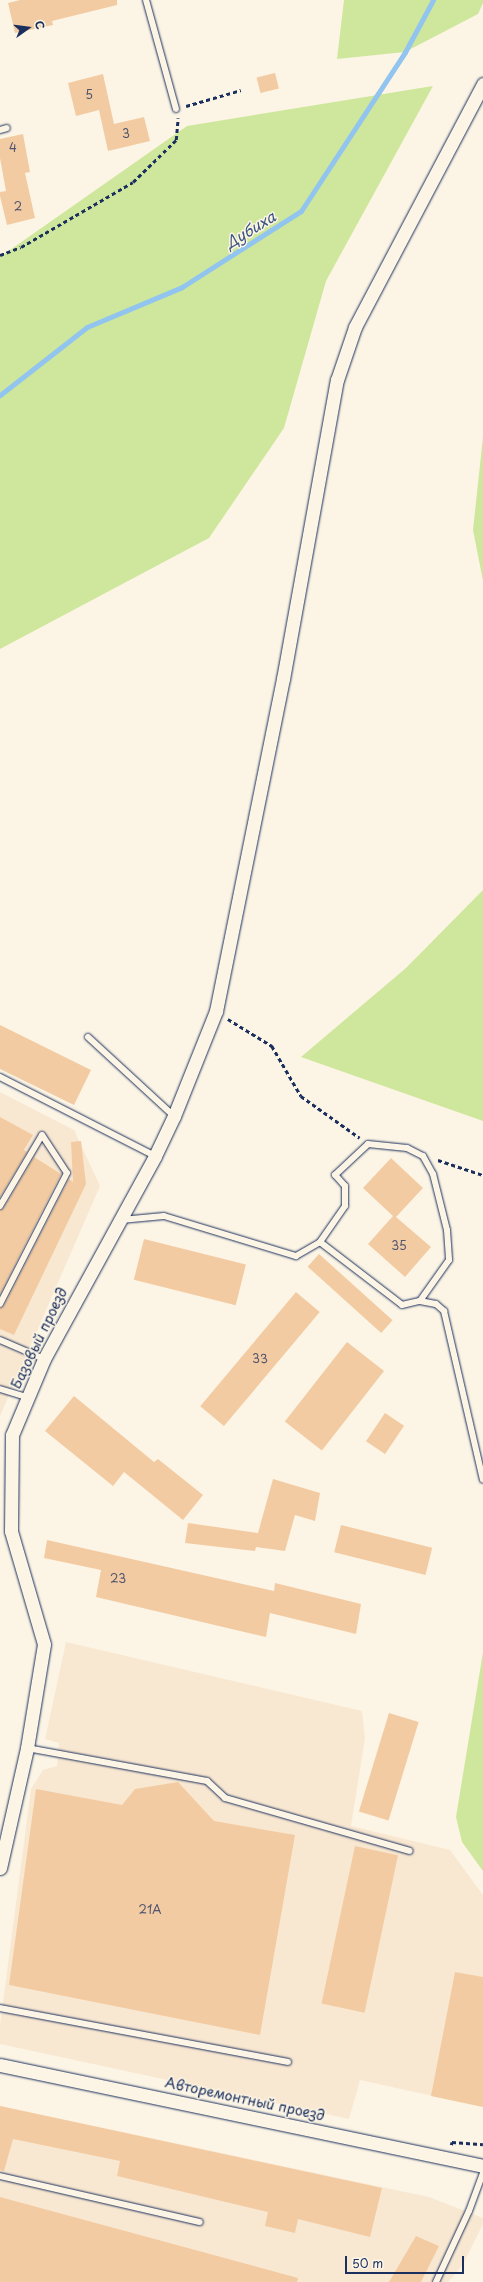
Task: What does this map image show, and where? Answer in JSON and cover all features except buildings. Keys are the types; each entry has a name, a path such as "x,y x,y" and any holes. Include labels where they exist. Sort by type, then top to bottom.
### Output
{"street":[{"name":"Базовый проезд","path":"0,1868 27,1748 44,1644 11,1531 12,1435 44,1359 118,1220 155,1156 174,1116 216,1011 285,664 337,380 355,327 483,84"},
{"name":"Авторемонтный проезд","path":"0,2065 483,2166"}],"lane":[{"path":"146,0 176,109"},
{"path":"0,130 7,128"},
{"path":"88,1037 174,1116"},
{"path":"0,1077 155,1156"},
{"path":"0,1206 42,1136 67,1173 0,1304"},
{"path":"118,1220 164,1216 296,1256 320,1242 345,1206 345,1186 335,1175 368,1144 407,1148 423,1156 433,1174 447,1230 449,1260 420,1301"},
{"path":"320,1242 402,1305 420,1301 436,1304 444,1311 483,1480"},
{"path":"0,1340 44,1359"},
{"path":"0,1389 27,1397"},
{"path":"27,1748 207,1781 225,1798 410,1851"},
{"path":"0,2008 288,2062"},
{"path":"436,2282 469,2212 483,2173"},
{"path":"0,2176 200,2222"}],"path":[{"path":"0,255 21,247 133,182 176,140 179,126 176,109 241,90"},
{"path":"216,1011 272,1046 301,1096 368,1144"},
{"path":"423,1156 483,1175"}],"shaded area":[{"path":"0,1092 74,1130 100,1186 0,1416"},
{"path":"66,1642 362,1711 365,1738 351,1826 450,1850 483,1895 483,2107 360,2080 349,2119 0,2044 0,2025 31,1789 43,1770 57,1766 59,1743 45,1739"},
{"path":"0,2106 429,2197 483,2218 483,2224 462,2266 448,2282 0,2282"}],"green space":[{"path":"344,0 483,0 483,3 478,14 405,52 337,59"},
{"path":"433,86 326,281 284,428 209,538 0,649 0,257 187,126"},
{"path":"483,437 483,581 473,530"},
{"path":"483,890 483,1121 301,1057 406,968"},
{"path":"483,1652 483,1871 462,1842 456,1817"}],"waterway":[{"name":"Дубиха","path":"0,395 87,327 182,287 301,211 405,52 433,0"}]}
